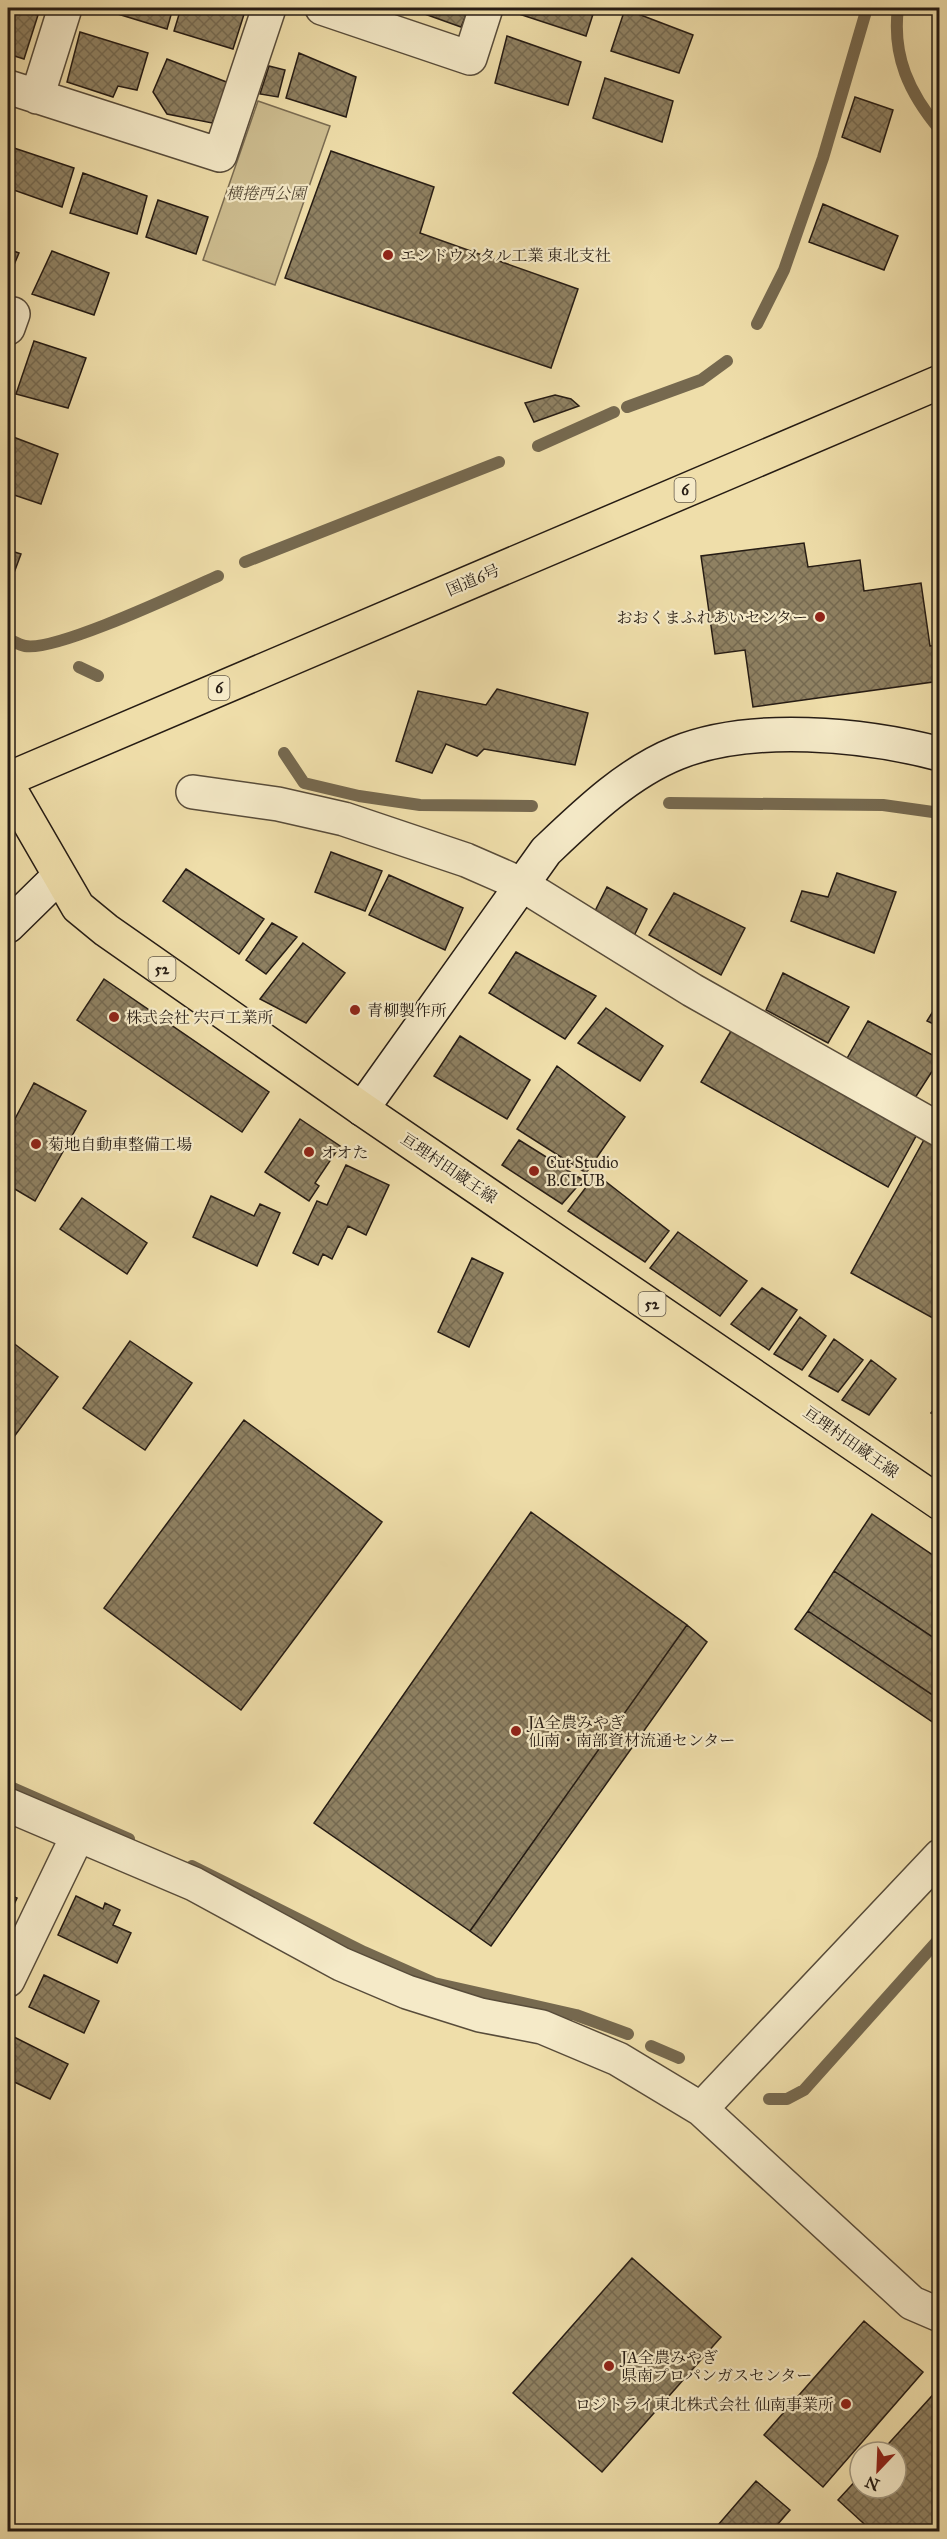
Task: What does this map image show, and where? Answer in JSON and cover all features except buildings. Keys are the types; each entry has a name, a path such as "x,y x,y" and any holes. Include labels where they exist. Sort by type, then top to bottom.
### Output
{"main road":[{"name":"国道6号","path":"8,779 939,382"},
{"name":"亘理村田蔵王線","path":"8,786 78,907 106,930 362,1109 939,1503"}],"street":[{"path":"65,8 22,92 220,155 269,8"},
{"path":"322,8 470,58 486,8"},
{"path":"362,1109 546,851 580,818 640,773 678,753 729,740 786,735 858,738 939,754"},
{"path":"194,792 278,804 344,819 466,861 521,884 692,990 939,1130"},
{"path":"8,926 59,876"},
{"path":"8,1805 77,1837 194,1884 341,1964 407,1992 480,2015 542,2026 618,2059 701,2109 912,2303 939,2314"},
{"path":"8,1980 77,1837"},
{"path":"701,2109 939,1856"}],"green space":[{"name":"横捲西公園","path":"258,101 330,126 275,285 203,260"}],"waterway":[{"path":"757,324 784,270 823,158 867,8"},
{"path":"898,8 898,42 905,73 920,102 940,130"},
{"path":"627,407 701,380 727,361"},
{"path":"538,446 614,412"},
{"path":"245,562 499,462"},
{"path":"8,639 25,646 63,640 120,619 218,576"},
{"path":"79,667 98,676"},
{"path":"284,753 304,783 359,796 420,805 532,806"},
{"path":"669,803 883,805 940,813"},
{"path":"8,1786 129,1839"},
{"path":"192,1866 364,1952 434,1983 576,2015 628,2034"},
{"path":"769,2099 787,2099 804,2090 940,1938"},
{"path":"651,2046 679,2058"}],"place":[{"name":"エンドウメタル工業 東北支社","path":"388,255"},
{"name":"おおくまふれあいセンター","path":"820,617"},
{"name":"青柳製作所","path":"355,1010"},
{"name":"株式会社 宍戸工業所","path":"114,1017"},
{"name":"菊地自動車整備工場","path":"36,1144"},
{"name":"オオた","path":"309,1152"},
{"name":"Cut Studio B.CLUB","path":"534,1171"},
{"name":"JA全農みやぎ 仙南・南部資材流通センター","path":"516,1731"},
{"name":"JA全農みやぎ 県南プロパンガスセンター","path":"609,2366"},
{"name":"ロジトライ東北株式会社 仙南事業所","path":"846,2404"}]}
